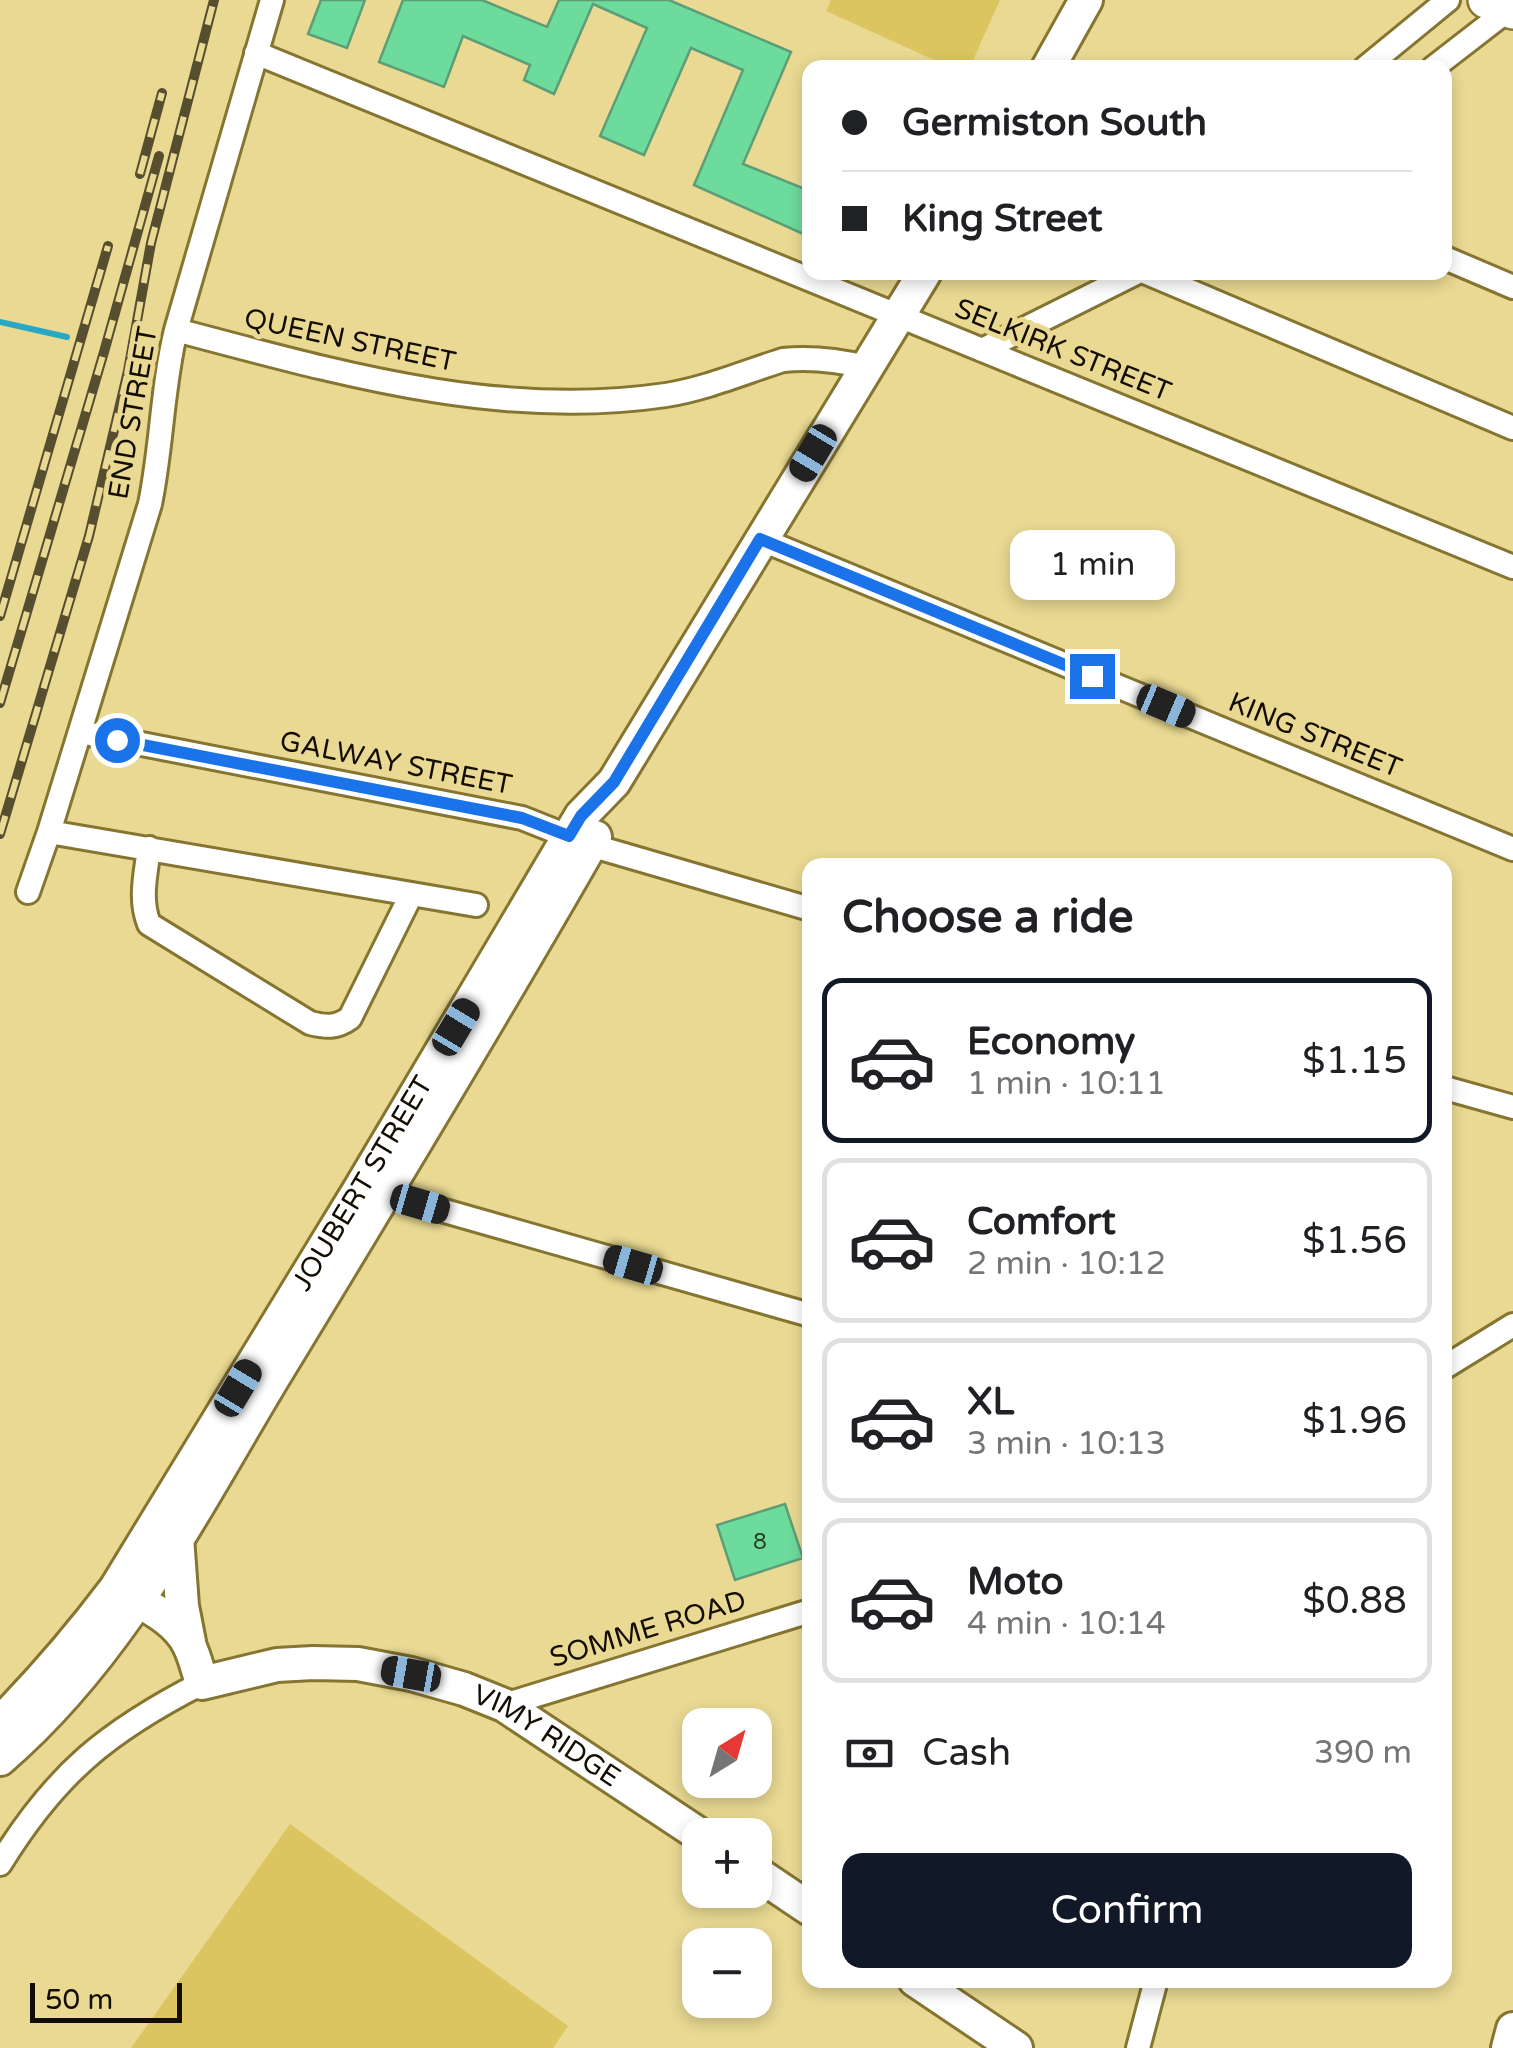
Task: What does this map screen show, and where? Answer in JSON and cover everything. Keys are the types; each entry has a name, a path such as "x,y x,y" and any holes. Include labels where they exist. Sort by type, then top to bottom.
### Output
{"main road":[{"path":"1052,60 1086,0"},
{"name":"JOUBERT STREET","path":"127,1595 373,1191 580,840 581,816 614,782 919,280"},
{"name":"JOUBERT STREET","path":"127,1595 177,1537 373,1191"},
{"path":"177,1537 182,1606 189,1646 202,1683"},
{"path":"127,1595 166,1618 189,1646"},
{"path":"0,1723 127,1595"},
{"path":"0,1759 73,1685 127,1595"},
{"name":"VIMY RIDGE","path":"202,1683 277,1665 358,1664 464,1689 504,1705 682,1823"},
{"path":"772,1883 802,1904"},
{"path":"927,1988 1016,2048"},
{"path":"1508,2048 1513,2029"}],"street":[{"name":"END STREET","path":"28,892 150,504 158,467 167,369 176,330 272,0"},
{"path":"1374,60 1448,0"},
{"path":"1442,60 1505,6"},
{"name":"SELKIRK STREET","path":"256,52 802,275"},
{"path":"1452,261 1513,287"},
{"name":"SELKIRK STREET","path":"813,280 1513,567"},
{"path":"982,350 1126,280"},
{"path":"1161,280 1513,428"},
{"name":"QUEEN STREET","path":"176,330 398,385 465,396 563,402 670,394 783,360 822,358 866,367"},
{"name":"KING STREET","path":"760,539 1513,849"},
{"name":"GALWAY STREET","path":"80,732 522,818 580,840 802,907"},
{"path":"49,832 476,905"},
{"path":"149,848 143,895 149,924 310,1022 327,1028 350,1018 411,895"},
{"path":"1452,1090 1513,1107"},
{"path":"373,1191 802,1314"},
{"path":"1452,1362 1513,1324"},
{"name":"SOMME ROAD","path":"504,1705 802,1612"},
{"name":"VIMY RIDGE","path":"0,1864 36,1810 93,1750 160,1705 202,1683"},
{"path":"1138,2048 1154,1988"}],"shaded area":[{"path":"831,0 1000,0 973,60 934,60 826,11"},
{"path":"290,1824 568,2026 553,2048 131,2048"}],"building":[{"path":"321,0 365,0 347,48 308,34"},
{"path":"403,0 482,0 547,27 559,0 669,0 791,52 743,164 802,188 802,233 694,185 743,70 691,48 644,155 600,136 647,28 593,4 554,94 524,80 530,65 463,36 444,87 379,62"},
{"path":"785,1504 802,1558 735,1580 717,1525"}],"waterway":[{"path":"0,322 67,337"}],"railway":[{"path":"0,834 89,536 128,371 151,243 214,0"},
{"path":"140,174 162,93"},
{"path":"0,703 159,156"},
{"path":"0,616 108,246"}],"route":[{"path":"117,740 522,818 569,836 581,816 614,782 760,539 1092,676"}]}
